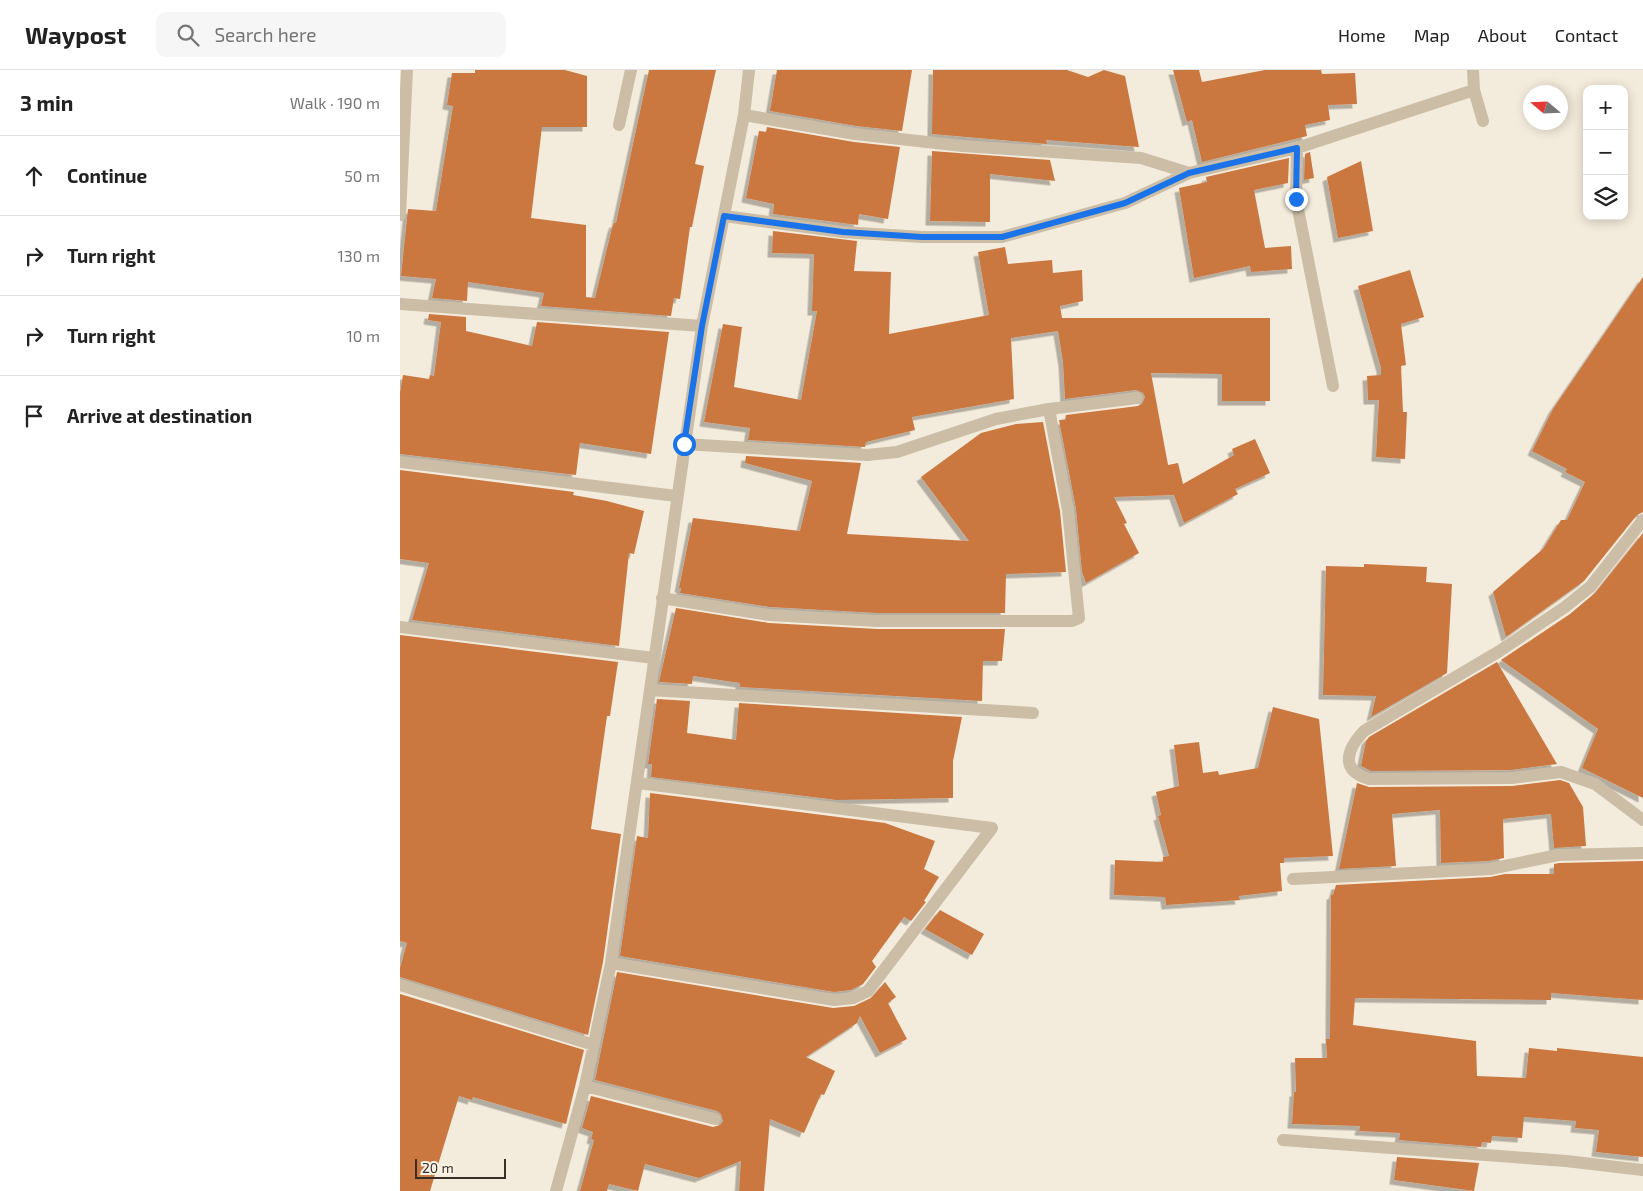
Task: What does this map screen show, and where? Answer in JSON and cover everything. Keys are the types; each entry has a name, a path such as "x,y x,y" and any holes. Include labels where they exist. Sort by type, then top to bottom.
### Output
{"street":[{"path":"400,215 407,70"},
{"path":"618,125 631,70"},
{"path":"556,1191 594,1045 611,963 638,783 676,496 702,326 744,115 749,70"},
{"path":"1473,70 1474,90 1483,121"},
{"path":"724,216 843,232 922,237 1002,237 1125,203 1189,173 1297,148 1474,90"},
{"path":"744,115 855,134 953,145 1141,158 1189,173"},
{"path":"1297,148 1296,199 1333,386"},
{"path":"400,304 702,326"},
{"path":"684,444 857,454 897,452 996,419 1049,409 1137,398"},
{"path":"662,598 770,615 877,621 1072,621 1079,618 1068,510 1049,409"},
{"path":"400,462 676,496"},
{"path":"1643,520 1607,567 1584,592 1498,652 1364,731 1352,744 1348,756 1350,768 1356,775 1368,779 1512,778 1562,772 1595,784 1643,820"},
{"path":"400,627 654,658"},
{"path":"650,690 1033,713"},
{"path":"611,963 834,1000 853,998 868,991 992,828 638,783"},
{"path":"1294,879 1490,869 1558,855 1643,853"},
{"path":"400,985 594,1045"},
{"path":"584,1086 715,1119"},
{"path":"1283,1140 1566,1161 1643,1170"}],"building":[{"path":"475,70 565,70 587,76 587,127 542,127 531,218 586,225 586,297 595,298 612,228 614,223 616,223 649,70 716,70 695,164 704,166 692,227 690,227 680,299 674,298 671,316 541,306 544,293 468,282 467,301 432,298 436,279 401,276 408,209 436,211 453,106 447,105 452,73 475,73"},
{"path":"777,70 912,70 902,131 856,126 770,111"},
{"path":"933,70 1067,70 1088,77 1104,70 1125,76 1139,147 1046,140 1047,144 932,134"},
{"path":"1173,70 1199,70 1202,82 1265,70 1321,70 1322,74 1355,73 1357,104 1328,105 1330,120 1305,125 1307,136 1202,162 1192,120 1187,122"},
{"path":"767,127 854,142 900,147 888,219 859,214 858,225 773,214 774,204 746,198 759,131 766,132"},
{"path":"932,151 1050,160 1055,181 990,174 990,222 930,221"},
{"path":"1310,152 1314,178 1304,180 1305,154"},
{"path":"1289,158 1288,183 1254,190 1265,248 1291,246 1292,269 1251,272 1250,266 1194,278 1179,188 1207,182 1206,177"},
{"path":"1361,161 1373,231 1338,238 1327,177"},
{"path":"773,231 857,241 854,271 891,272 889,334 989,315 978,252 1005,247 1008,264 1052,260 1053,273 1082,270 1083,301 1060,306 1062,318 1270,318 1270,401 1222,401 1222,374 1151,373 1168,465 1178,463 1183,484 1234,455 1232,449 1255,439 1270,473 1235,489 1238,494 1184,523 1174,495 1114,497 1127,523 1124,524 1139,553 1086,583 1082,572 1076,509 1059,420 1065,420 1066,415 1138,406 1142,404 1145,397 1143,393 1136,390 1065,399 1063,362 1058,331 1011,338 1014,399 912,417 915,430 866,442 865,447 748,440 750,428 704,422 723,324 742,327 734,387 801,400 817,311 812,311 814,254 772,253"},
{"path":"1410,270 1424,317 1401,324 1406,365 1401,366 1403,412 1407,412 1405,459 1376,457 1379,400 1368,400 1367,376 1381,375 1381,368 1358,286"},
{"path":"1643,277 1643,512 1637,515 1584,581 1506,637 1493,592 1543,549 1561,520 1567,520 1585,482 1565,472 1567,469 1532,451 1553,409"},
{"path":"429,314 466,317 466,331 532,346 537,322 669,332 651,454 580,443 576,475 400,454 400,393 403,375 429,379 430,375 434,376 441,322 428,320"},
{"path":"1043,422 1060,511 1066,572 1006,574 1005,613 877,613 770,607 680,593 681,588 679,588 693,518 800,531 812,481 745,463 746,456 861,463 847,534 969,541 921,477 981,433 1016,424"},
{"path":"400,470 574,492 573,495 607,501 644,511 634,554 629,553 619,646 412,620 429,563 400,559"},
{"path":"1643,533 1643,798 1582,768 1598,729 1501,660 1570,614 1595,593"},
{"path":"1364,564 1427,567 1426,582 1452,584 1447,673 1371,717 1376,696 1323,695 1326,566 1364,567"},
{"path":"676,608 769,623 877,629 1005,629 1002,661 983,661 982,701 740,687 740,683 693,676 692,684 659,682"},
{"path":"400,635 618,662 610,716 607,716 591,829 621,834 603,962 588,1035 400,977 400,968 407,943 400,941"},
{"path":"1497,662 1557,764 1511,770 1371,771 1361,766 1366,741 1369,737"},
{"path":"657,699 690,701 687,733 736,740 739,703 962,717 953,761 953,798 837,800 651,777 652,764 648,764"},
{"path":"1273,707 1319,719 1333,856 1284,858 1284,863 1280,863 1282,891 1239,896 1240,900 1166,905 1165,897 1114,895 1115,860 1163,862 1163,857 1169,856 1158,816 1161,815 1156,792 1179,786 1174,745 1199,742 1203,773 1218,771 1219,775 1258,768"},
{"path":"1560,780 1569,783 1583,807 1586,846 1554,848 1551,814 1503,819 1504,858 1489,861 1441,863 1440,810 1392,814 1396,866 1339,869 1357,783 1369,787 1512,786"},
{"path":"650,793 885,823 935,841 924,869 939,877 924,901 926,902 911,921 904,917 872,961 876,967 863,984 851,990 834,992 620,956 637,836 648,838"},
{"path":"1643,861 1643,1000 1551,993 1551,1000 1355,998 1353,1025 1476,1041 1477,1076 1526,1078 1529,1048 1557,1051 1557,1048 1643,1057 1643,1157 1596,1152 1599,1130 1575,1128 1576,1121 1524,1117 1522,1138 1492,1136 1491,1143 1482,1142 1481,1147 1399,1140 1400,1133 1359,1131 1360,1126 1292,1124 1294,1092 1296,1092 1295,1058 1327,1058 1326,1039 1330,1039 1331,895 1333,895 1336,885 1490,877 1505,874 1554,874 1554,864 1559,863"},
{"path":"940,910 984,934 972,955 925,929"},
{"path":"617,972 833,1008 854,1006 871,998 885,982 896,997 888,1003 907,1039 880,1053 860,1016 857,1023 806,1057 835,1071 824,1095 821,1094 804,1133 770,1119 764,1191 739,1191 741,1161 699,1178 645,1164 638,1191 609,1184 607,1191 580,1191 594,1140 591,1139 593,1132 582,1128 591,1096 713,1127 720,1125 723,1121 721,1114 717,1111 595,1080"},
{"path":"400,994 584,1050 566,1124 473,1097 472,1100 459,1096 430,1191 400,1191"},
{"path":"1397,1157 1479,1163 1474,1191 1394,1180"}],"route":[{"path":"684,444 702,326 724,216 843,232 922,237 1002,237 1125,203 1189,173 1297,148 1296,199"}]}
